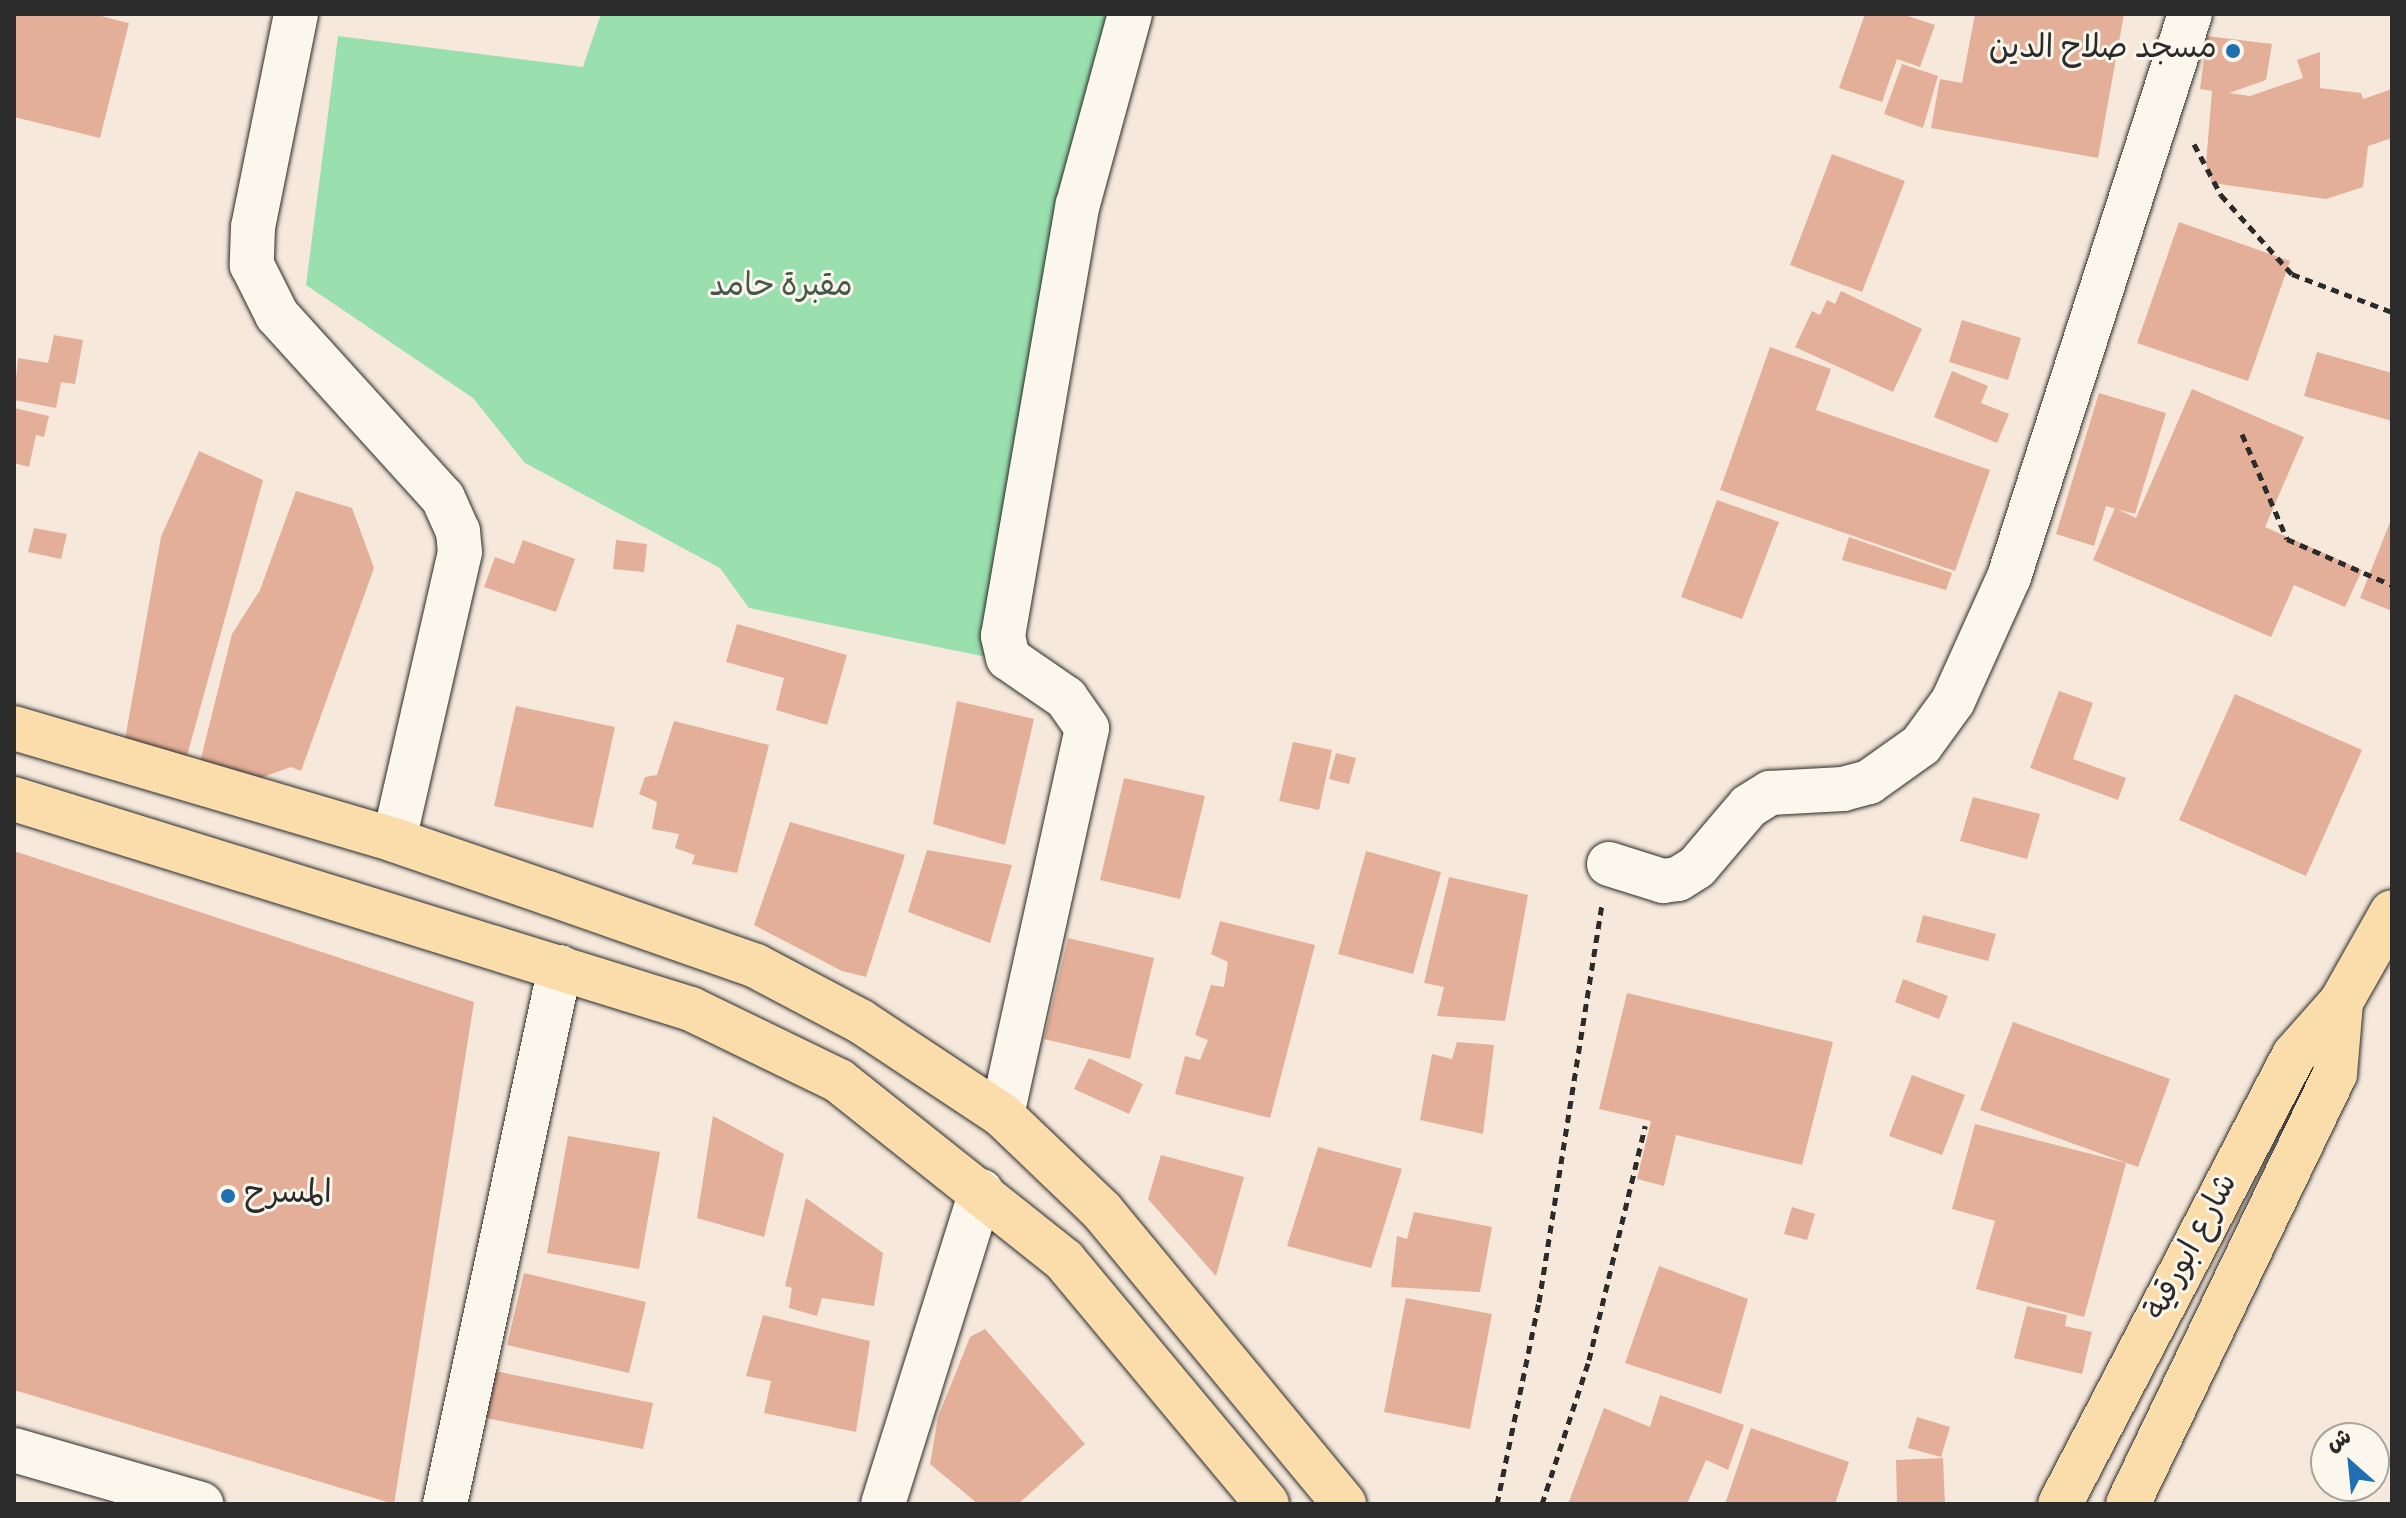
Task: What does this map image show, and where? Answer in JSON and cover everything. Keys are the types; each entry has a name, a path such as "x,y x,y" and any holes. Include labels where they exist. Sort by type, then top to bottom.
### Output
{"main road":[{"path":"14,728 394,840 756,966 860,1021 1002,1115 1102,1211 1344,1504"},
{"path":"14,799 691,1009 839,1081 1064,1260 1267,1504"},
{"name":"شارع ابورقية","path":"2060,1504 2294,1055 2341,1002 2392,912"},
{"name":"شارع ابورقية","path":"2128,1504 2335,1074 2341,1002"}],"street":[{"path":"296,14 253,227 252,265 277,315 443,498 458,531 460,552 394,840"},
{"path":"1002,1115 1087,728 1066,698 1008,658 1003,636 1078,204 1130,14"},
{"path":"1609,864 1663,881 1678,879 1697,867 1749,806 1770,793 1843,789 1869,782 1921,745 1953,701 2009,577 2073,368 2167,93 2190,14"},
{"path":"445,1504 560,967"},
{"path":"883,1504 981,1191"},
{"path":"14,1450 201,1504"}],"path":[{"path":"2167,93 2221,195 2292,274 2392,312"},
{"path":"2242,434 2287,539 2392,585"},
{"path":"1497,1504 1539,1302 1609,864"},
{"path":"1542,1504 1589,1360 1645,1126"}],"green space":[{"name":"مقبرة حامد","path":"601,14 1126,14 996,659 749,608 720,568 525,463 473,398 306,285 338,36 583,67"}],"building":[{"path":"14,14 93,14 129,23 100,138 14,117"},
{"path":"1865,14 1902,14 1935,25 1920,67 1897,59 1882,102 1839,88"},
{"path":"1975,14 2124,14 2098,158 1931,128 1940,79 1962,83"},
{"path":"2207,36 2272,44 2266,80 2229,93 2250,96 2303,78 2297,60 2320,52 2320,88 2361,93 2363,99 2392,89 2392,138 2368,146 2363,187 2326,199 2212,183 2206,164 2212,91 2200,89"},
{"path":"1902,64 1938,76 1923,128 1884,114"},
{"path":"1832,154 1905,181 1862,292 1790,265"},
{"path":"2179,222 2290,261 2248,381 2137,343"},
{"path":"1841,291 1922,329 1893,392 1795,347 1812,311 1820,315 1827,300 1835,304"},
{"path":"1962,320 2021,338 2008,380 1949,362"},
{"path":"54,335 83,340 75,384 61,382 56,408 14,400 18,358 48,363"},
{"path":"1770,347 1831,369 1816,410 1990,470 1955,571 1720,490"},
{"path":"2317,352 2392,373 2392,421 2304,396"},
{"path":"1952,371 1988,386 1981,403 2009,414 1997,443 1934,417"},
{"path":"2192,389 2304,437 2265,527 2362,570 2345,607 2294,585 2271,637 2093,560 2115,508 2136,518"},
{"path":"2099,393 2166,413 2135,514 2106,506 2094,546 2056,534"},
{"path":"14,408 49,416 44,437 36,435 29,467 14,463"},
{"path":"199,451 263,480 185,763 124,745 161,537"},
{"path":"296,491 352,508 374,568 301,771 291,767 252,781 199,766 232,634 260,590"},
{"path":"1717,500 1779,522 1742,619 1681,597"},
{"path":"2392,517 2392,611 2360,598"},
{"path":"34,528 67,534 61,559 28,552"},
{"path":"1849,537 1952,573 1946,590 1842,560"},
{"path":"523,540 575,559 556,612 484,587 495,557 514,564"},
{"path":"616,540 647,544 644,572 613,569"},
{"path":"737,624 847,655 827,725 776,710 784,678 726,662"},
{"path":"2059,691 2093,703 2073,759 2126,778 2118,800 2030,768"},
{"path":"2235,694 2362,750 2306,876 2179,820"},
{"path":"957,701 1034,719 1005,845 933,824"},
{"path":"516,706 615,727 593,828 494,806"},
{"path":"674,721 769,745 737,873 692,864 695,855 675,848 679,834 652,829 657,802 639,794 645,777 657,775"},
{"path":"1293,742 1332,750 1319,810 1279,801"},
{"path":"1336,753 1356,758 1349,784 1329,779"},
{"path":"1124,778 1205,796 1180,899 1100,880"},
{"path":"1973,797 2040,814 2027,859 1960,841"},
{"path":"790,822 905,855 866,977 842,971 754,925"},
{"path":"927,850 1012,865 990,943 908,912"},
{"name":"المسرح","path":"14,851 474,1002 394,1504 14,1390"},
{"path":"1366,851 1441,872 1413,974 1338,954"},
{"path":"1449,877 1528,895 1505,1021 1437,1016 1444,987 1424,983"},
{"path":"1923,915 1996,934 1988,961 1916,942"},
{"path":"1220,921 1315,945 1270,1118 1175,1094 1185,1056 1200,1060 1208,1040 1195,1035 1211,985 1224,987 1228,962 1211,954"},
{"path":"1068,938 1154,958 1130,1059 1044,1039"},
{"path":"1903,979 1948,996 1939,1019 1895,1002"},
{"path":"1627,993 1833,1042 1802,1165 1676,1135 1664,1186 1637,1179 1651,1121 1599,1109"},
{"path":"2013,1022 2170,1079 2138,1167 1980,1110"},
{"path":"1457,1042 1494,1045 1483,1134 1420,1120 1432,1054 1452,1059"},
{"path":"1089,1058 1143,1084 1129,1114 1074,1089"},
{"path":"1912,1075 1965,1095 1942,1155 1889,1136"},
{"path":"713,1116 784,1154 764,1237 697,1218"},
{"path":"1975,1124 2126,1163 2084,1317 1976,1289 1995,1221 1952,1209"},
{"path":"568,1136 660,1152 639,1269 547,1253"},
{"path":"1318,1147 1402,1169 1371,1268 1287,1246"},
{"path":"1161,1155 1244,1177 1216,1276 1148,1199"},
{"path":"806,1198 883,1253 874,1306 822,1298 817,1316 789,1308 792,1288 785,1286"},
{"path":"1792,1207 1815,1214 1807,1240 1784,1234"},
{"path":"1414,1212 1492,1227 1480,1292 1391,1287 1397,1236 1407,1239"},
{"path":"1659,1266 1748,1299 1721,1394 1625,1363"},
{"path":"524,1273 646,1302 629,1373 507,1345"},
{"path":"1406,1298 1492,1314 1470,1429 1384,1412"},
{"path":"2027,1306 2067,1315 2065,1326 2092,1332 2082,1374 2014,1358"},
{"path":"763,1315 870,1341 856,1432 764,1413 771,1381 746,1376"},
{"path":"985,1329 1085,1444 1018,1504 978,1504 930,1464 938,1417 970,1337"},
{"path":"475,1367 653,1403 643,1449 465,1414"},
{"path":"1660,1395 1744,1425 1728,1470 1706,1460 1687,1504 1568,1504 1604,1408 1650,1427"},
{"path":"1917,1417 1950,1427 1941,1457 1908,1448"},
{"path":"1751,1428 1849,1462 1835,1504 1725,1504"},
{"path":"1943,1458 1945,1504 1897,1504 1896,1460"}],"place":[{"name":"مسجد صلاح الدين","path":"2233,51"},
{"name":"المسرح","path":"228,1196"}]}
